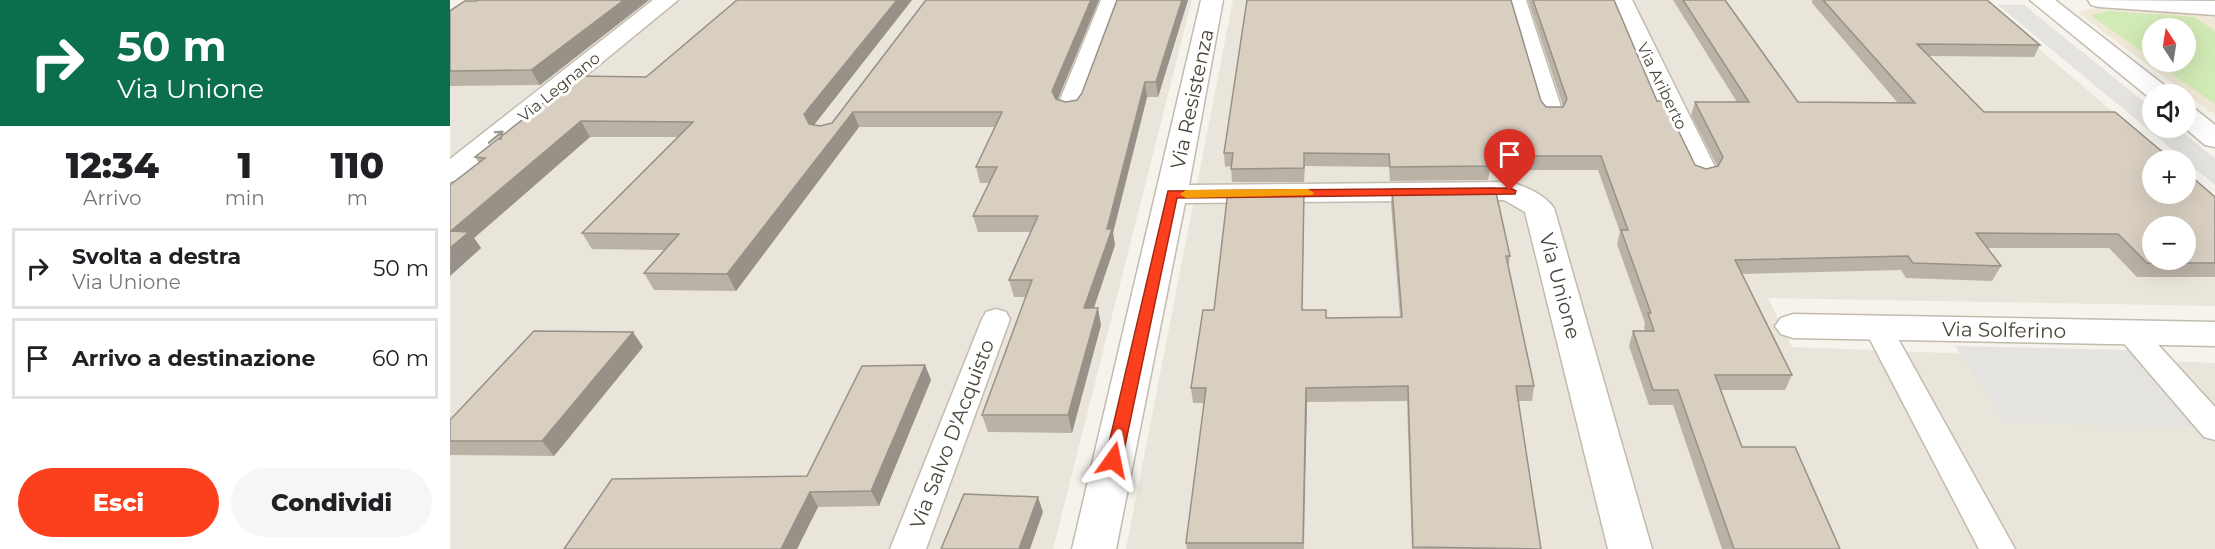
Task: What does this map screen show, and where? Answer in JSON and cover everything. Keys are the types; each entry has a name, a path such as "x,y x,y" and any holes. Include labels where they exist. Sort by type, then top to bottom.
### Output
{"street":[{"name":"Via Legnano","path":"450,173 667,0"},
{"path":"1070,107 1112,0"},
{"name":"Via Resistenza","path":"1094,549 1212,0"},
{"name":"Via Ariberto","path":"1621,0 1704,171"},
{"path":"2041,0 2147,84"},
{"path":"2099,0 2215,8"},
{"path":"2196,123 2215,139"},
{"name":"Via Unione","path":"1172,194 1510,191 1539,208 1630,549"},
{"name":"Via Solferino","path":"1793,326 2215,334"}],"lane":[{"path":"1517,0 1552,113"},
{"name":"Via Salvo D'Acquisto","path":"908,549 996,319"},
{"path":"1878,328 1997,549"},
{"path":"2131,333 2215,428"}],"shaded area":[{"path":"464,0 657,0 450,165 450,9"},
{"path":"679,0 1192,0 1053,549 450,549 450,192"},
{"path":"1233,0 1981,0 2158,150 2142,150 2142,204 2196,204 2196,196 2215,199 2215,306 1768,298 1792,347 2215,363 2215,549 1126,549"},
{"path":"1998,5 2024,5 2142,100 2142,124"},
{"path":"2104,7 2215,15 2215,115 2196,101 2196,84 2173,84 2157,72 2196,72 2196,18 2142,18 2142,61 2081,15 2079,11"},
{"path":"2158,138 2190,138 2215,158 2215,185 2196,169 2196,150 2173,150"},
{"path":"1955,346 2130,350 2195,427 2005,423"}],"green space":[{"path":"2108,11 2196,18 2142,18 2142,52 2091,15"},
{"path":"2196,18 2215,31 2215,104 2196,91 2196,84 2186,84 2169,72 2196,72"}],"building":[{"path":"624,0 531,70 450,71 450,11 465,1"},
{"path":"737,0 897,0 804,114 809,124 820,126 832,123 926,0 1091,0 1052,91 1056,99 1066,102 1077,100 1082,93 1117,0 1182,0 1156,82 1145,82 1107,229 1112,229 1084,308 1098,308 1068,415 982,415 1032,280 1009,280 1038,216 973,216 997,167 976,167 1002,112 853,112 727,274 644,273 679,234 582,233 693,122 581,121 451,231 469,232 450,248 450,185 485,158 475,157 578,76 646,77"},
{"path":"1247,0 1511,0 1541,101 1546,107 1563,107 1567,99 1533,0 1614,0 1657,101 1664,101 1695,165 1706,169 1718,166 1723,157 1695,102 1749,102 1683,0 1725,0 1798,102 1915,103 1823,0 1987,0 2040,45 1917,44 1984,112 2115,112 2142,135 2142,138 2146,138 2160,150 2142,150 2142,204 2196,204 2196,181 2215,197 2215,263 2196,263 2196,216 2142,216 2142,258 2118,234 1976,233 2001,266 1913,263 1908,256 1735,260 1792,375 1715,375 1742,447 1795,447 1840,549 1734,549 1678,390 1653,390 1633,331 1654,331 1648,313 1651,313 1621,230 1628,230 1601,156 1488,156 1490,166 1390,167 1389,154 1304,153 1304,168 1231,169 1233,153 1224,153"},
{"path":"1495,188 1510,256 1506,256 1534,386 1516,386 1541,549 1413,547 1408,386 1306,388 1303,543 1186,543 1206,388 1191,388 1203,310 1214,310 1228,191 1304,190 1302,310 1326,310 1326,318 1402,317 1392,189"},
{"path":"534,331 633,332 542,441 450,441 450,420"},
{"path":"925,365 871,491 810,492 781,549 564,549 612,479 807,476 862,366"},
{"path":"964,494 1038,497 1019,549 941,549"}],"slow traffic":[{"path":"1186,194 1308,193"}],"route":[{"path":"1113,460 1172,194 1510,191"}]}
